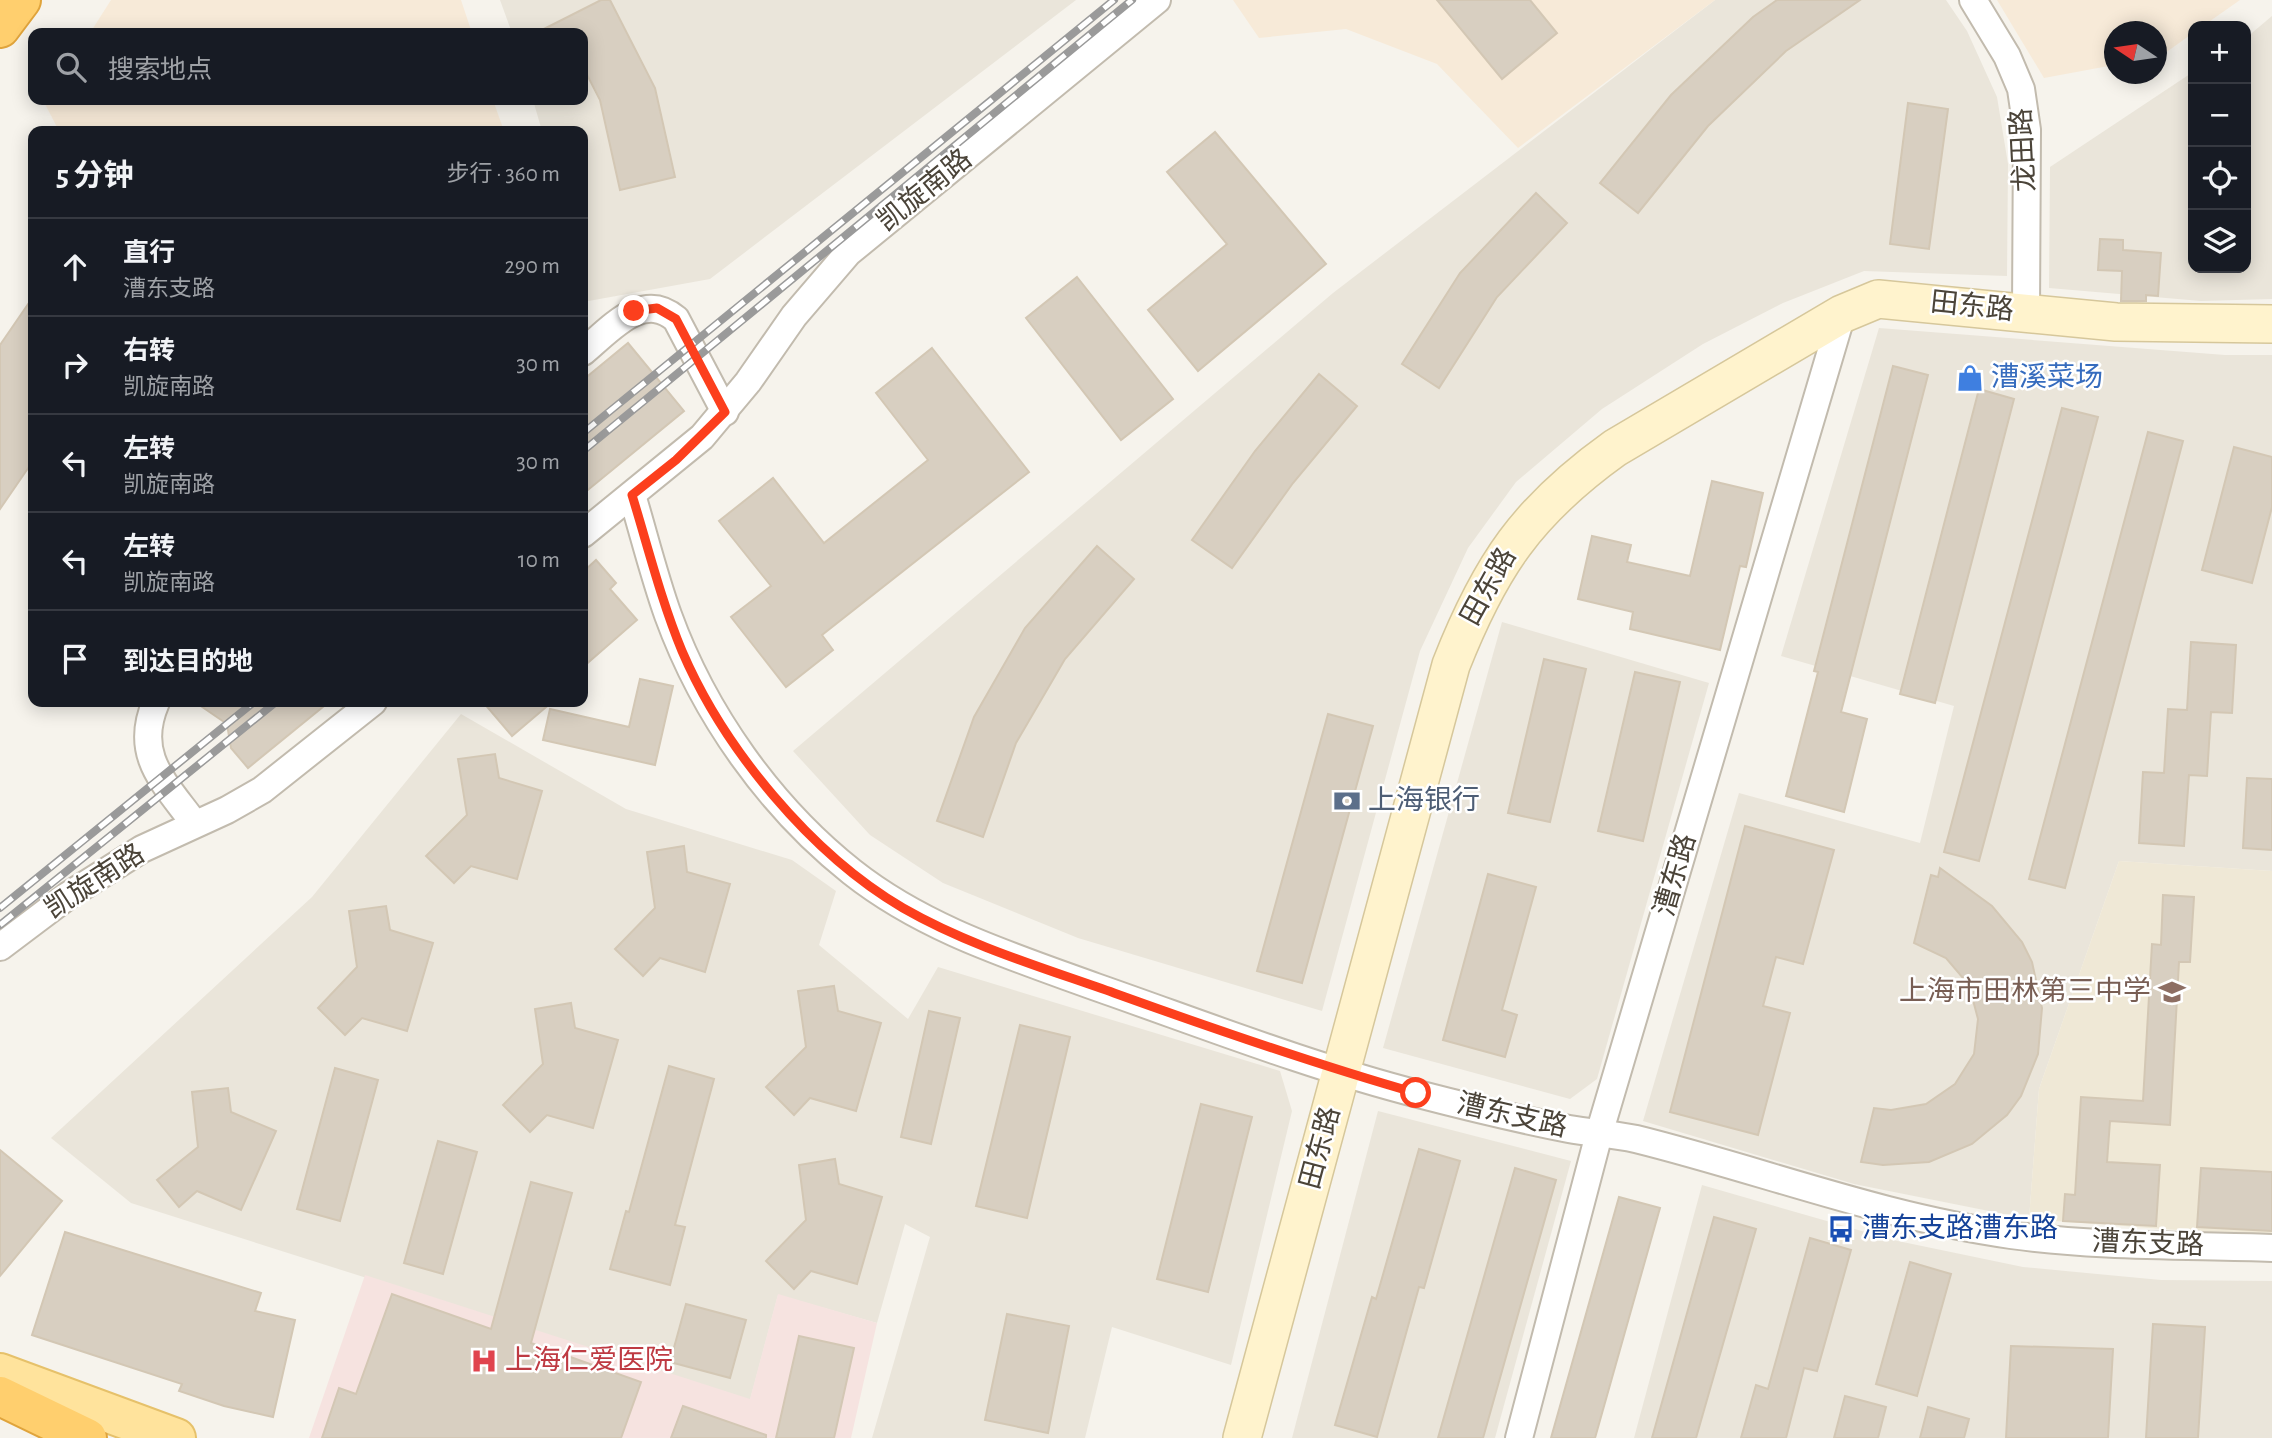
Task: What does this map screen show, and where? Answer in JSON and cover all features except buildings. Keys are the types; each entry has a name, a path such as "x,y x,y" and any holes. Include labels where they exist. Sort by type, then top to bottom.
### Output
{"highway":[{"path":"0,19 12,0"},
{"path":"0,28 21,0"},
{"path":"0,1396 86,1438"},
{"path":"0,1409 86,1438"}],"main road":[{"path":"0,1373 176,1438"}],"street":[{"name":"凯旋南路","path":"588,530 676,460 725,412 794,316 848,253 1157,0"},
{"name":"龙田路","path":"1973,0 2007,56 2021,89 2027,130 2026,312"},
{"name":"田东路","path":"1242,1438 1451,665 1474,607 1506,551 1540,508 1603,456 1842,314 1878,299 2116,322 2272,324"},
{"path":"588,348 634,311 645,307 668,312 676,319 725,412"},
{"name":"漕东路","path":"1519,1438 1599,1134 1842,314"},
{"name":"漕东支路","path":"632,495 667,613 683,653 719,722 797,820 849,870 902,907 953,933 1187,1019 1342,1071 1416,1093 1599,1134 1634,1139 1850,1200 1979,1230 2062,1241 2272,1248"},
{"path":"154,707 149,717 147,740 151,760 194,823"},
{"name":"凯旋南路","path":"0,947 106,871 262,790 367,707"}],"shaded area":[{"path":"111,0 461,0 470,28 93,28"},
{"path":"500,0 1076,0 710,279 588,301 588,126 541,126 534,105 588,105 588,28 510,28"},
{"path":"1233,0 1715,0 1518,148 1437,64 1346,29 1259,38"},
{"path":"1715,0 1946,0 1967,31 1997,97 2008,164 2007,276 1864,271 1783,303 1703,344 1602,409 1516,482 1468,548 1420,651 1322,1011 1078,938 943,883 870,835 793,751 1333,293"},
{"path":"1997,0 2240,0 2210,21 2188,21 2188,37 2167,52 2167,21 2104,21 2104,67 2044,78"},
{"path":"2272,16 2272,299 2201,301 2049,288 2050,167 2188,75 2188,273 2251,273 2251,34"},
{"path":"46,105 495,105 502,126 56,126"},
{"path":"1879,328 2225,355 2272,355 2272,871 2119,861 2039,1089 2029,1219 1854,1184 1643,1121 1739,793 1920,843 1954,706 1781,656"},
{"path":"1502,622 1709,683 1597,1079 1570,1099 1383,1048"},
{"path":"461,714 626,809 792,860 836,891 819,945 908,1019 938,967 1280,1071 1292,1111 1231,1365 1112,1327 1085,1438 872,1438 930,1237 905,1224 877,1323 778,1295 750,1400 131,1203 51,1138 312,897"},
{"name":"上海市田林第三中学","path":"2119,861 2272,871 2272,1237 2029,1219 2039,1089"},
{"path":"1378,1111 1571,1161 1495,1438 1292,1438"},
{"path":"1702,1185 1893,1240 2023,1267 2161,1280 2272,1281 2272,1438 1634,1438"},
{"name":"上海仁爱医院","path":"365,1275 750,1399 778,1294 877,1323 851,1438 309,1438"}],"railway":[{"path":"588,429 1114,0"},
{"path":"588,447 1132,0"},
{"path":"0,908 248,707"},
{"path":"0,925 270,707"}],"place":[{"name":"漕溪菜场","path":"1970,378"},
{"name":"上海银行","path":"1347,801"},
{"name":"上海市田林第三中学","path":"2172,992"},
{"name":"漕东支路漕东路","path":"1841,1229"},
{"name":"上海仁爱医院","path":"484,1361"}],"route":[{"path":"634,311 645,307 657,308 676,319 725,412 702,437 632,495 667,613 683,653 719,722 770,789 822,845 849,870 902,907 953,933 1187,1019 1416,1093"}]}
